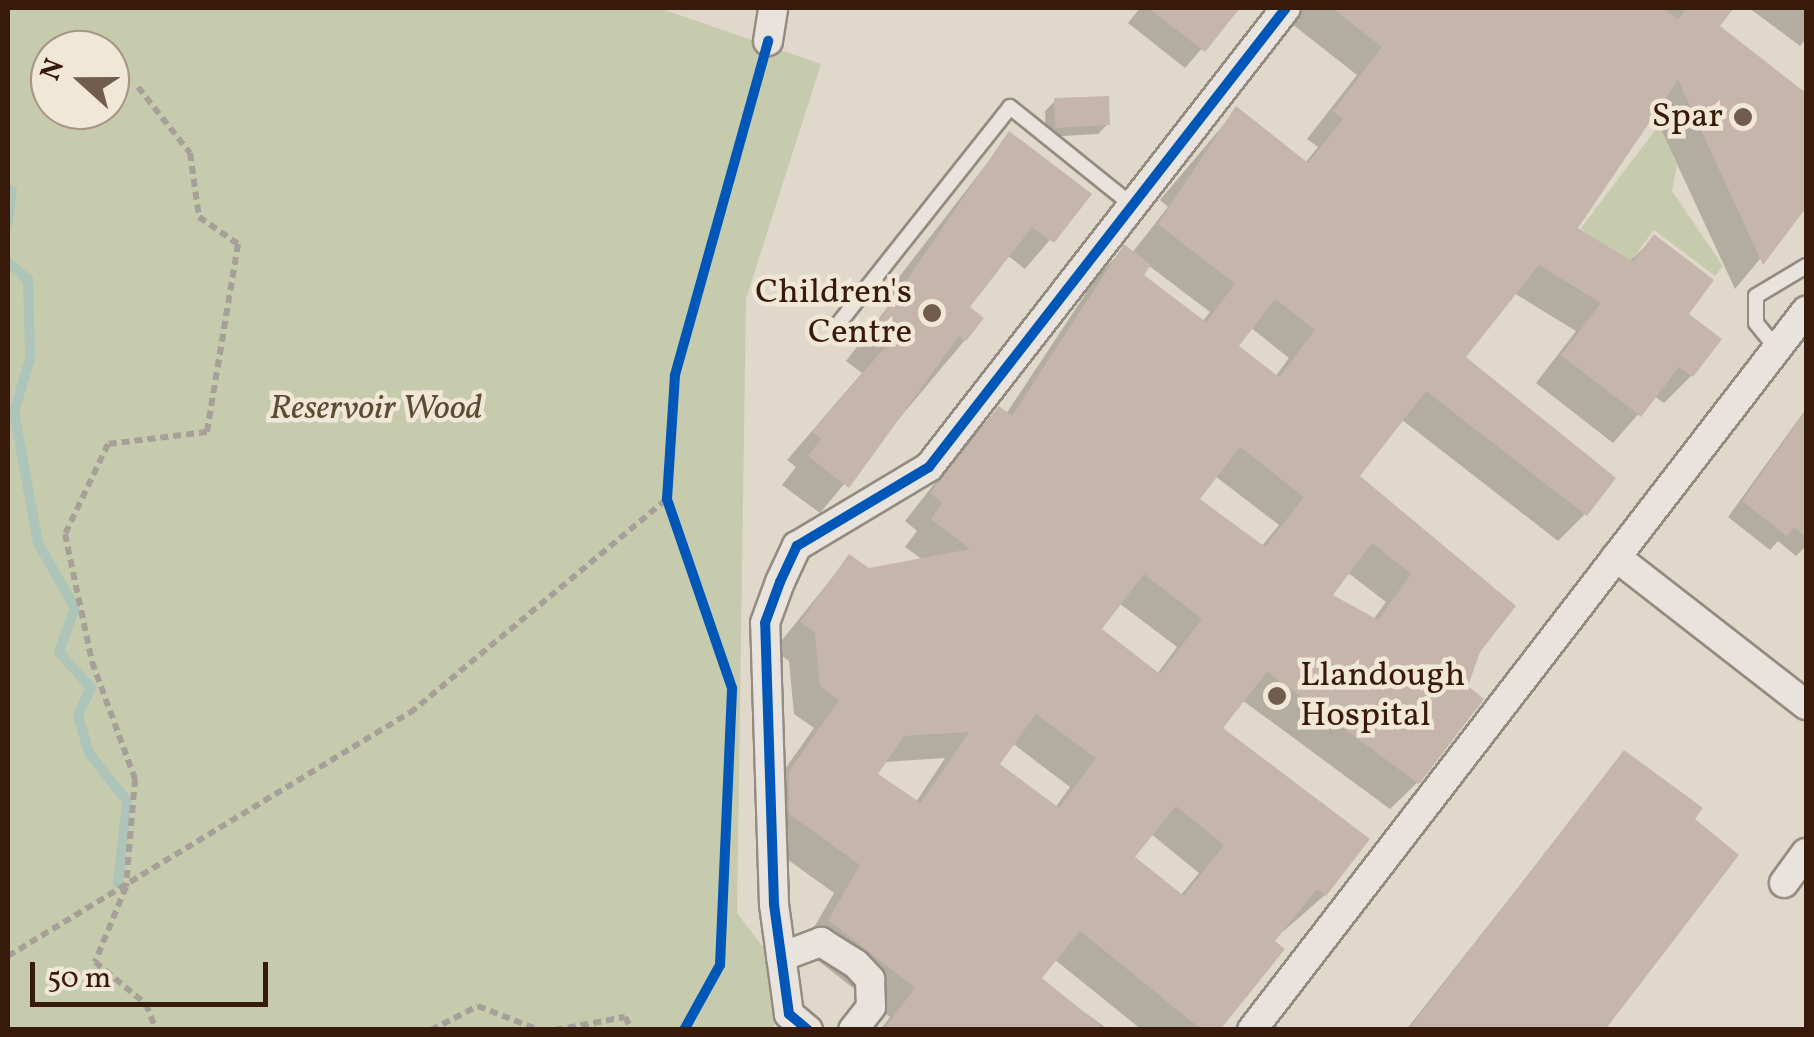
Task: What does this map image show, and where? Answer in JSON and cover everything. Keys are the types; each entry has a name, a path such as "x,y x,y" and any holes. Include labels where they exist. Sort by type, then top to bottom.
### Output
{"street":[{"path":"768,41 774,8"},
{"path":"808,1030 789,1014 782,958 765,623 780,582 798,546 928,466 1286,8"},
{"path":"1252,1030 1806,311"},
{"path":"1616,557 1806,705"},
{"path":"1784,883 1806,854"},
{"path":"782,958 821,942 856,964 870,980 871,1007 854,1030"}],"lane":[{"path":"839,323 1010,107 1132,205"},
{"path":"1778,349 1756,322 1756,296 1806,266"}],"path":[{"path":"684,1030 720,965 732,688 668,499 676,375 768,41"},
{"path":"138,87 190,153 199,217 238,244 207,432 108,444 65,534 92,662 135,779 126,887 95,962 146,1004 156,1030"},
{"path":"8,956 410,713 668,499"},
{"path":"431,1030 478,1006 538,1030"},
{"path":"555,1030 625,1017 632,1030"}],"green space":[{"name":"Reservoir Wood","path":"8,8 659,8 821,64 746,299 737,913 773,960 774,1029 8,1029"},
{"path":"1659,125 1677,165 1672,191 1723,266 1715,276 1654,230 1626,268 1581,228"}],"building":[{"path":"1148,8 1240,8 1205,52"},
{"path":"1332,8 1662,8 1678,19 1687,8 1734,8 1720,26 1806,93 1806,208 1763,265 1678,80 1578,228 1633,262 1654,234 1714,280 1689,314 1722,339 1693,377 1679,367 1641,417 1561,355 1601,303 1539,265 1466,357 1616,478 1587,516 1426,391 1360,476 1516,606 1480,652 1468,686 1484,699 1419,784 1267,672 1223,728 1370,839 1326,896 1317,889 1275,941 1285,949 1220,1030 1202,1030 1080,931 1042,978 1106,1030 883,1030 915,988 828,920 860,865 789,814 789,771 839,700 820,686 815,633 800,622 849,554 869,568 970,549 931,519 942,503 930,493 999,406 1012,416 1124,244 1151,265 1144,275 1206,322 1235,284 1158,224 1236,106 1308,163 1343,119 1333,111 1382,47","holes":["1275,299 1315,330 1279,377 1239,346","1240,447 1304,497 1265,547 1200,499","1372,543 1411,574 1378,620 1333,595","1144,574 1202,619 1160,674 1102,629","1036,714 1096,758 1059,808 1000,764","969,732 921,803 878,774 904,736","1176,806 1224,845 1184,896 1135,857"]},
{"path":"1109,96 1110,125 1055,128 1054,98"},
{"name":"Children's Centre","path":"1009,131 1092,194 1054,243 1032,227 970,307 984,318 966,341 959,336 849,488 808,456 821,439 812,432 887,345 871,332"},
{"path":"1806,410 1806,537 1794,527 1787,536 1742,501"},
{"path":"1624,750 1703,808 1695,819 1739,855 1605,1030 1408,1030"}],"waterway":[{"path":"8,222 12,190"},
{"path":"8,262 28,280 30,359 14,412 38,543 75,608 59,652 91,688 78,715 89,753 127,801 118,884"}],"cycle path":[{"path":"808,1030 789,1014 774,904 765,623 780,582 797,546 929,467 1286,8"},
{"path":"684,1030 720,965 732,688 667,499 675,375 768,41"}],"place":[{"name":"Spar","path":"1743,117"},
{"name":"Children's Centre","path":"932,313"},
{"name":"Llandough Hospital","path":"1277,696"}]}
